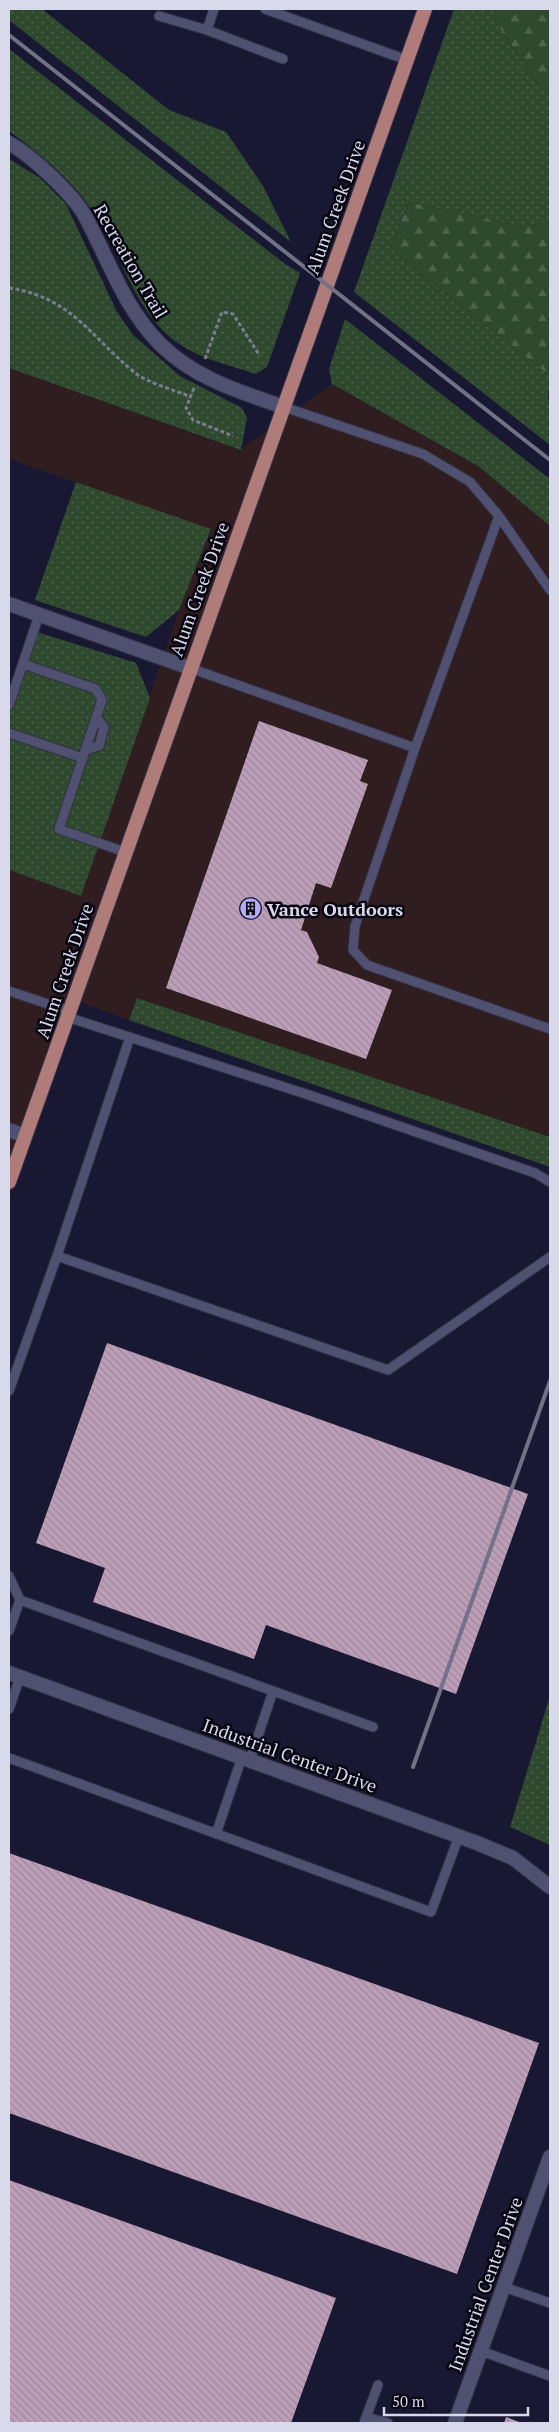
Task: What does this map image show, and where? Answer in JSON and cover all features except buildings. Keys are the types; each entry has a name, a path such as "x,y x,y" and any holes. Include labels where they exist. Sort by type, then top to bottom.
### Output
{"main road":[{"name":"Alum Creek Drive","path":"9,1182 190,668 426,9"}],"street":[{"name":"Recreation Trail","path":"9,143 52,177 84,215 132,309 161,345 188,367 200,374 226,387 284,407"},
{"path":"9,604 190,668"},
{"path":"9,1130 25,1136"},
{"name":"Industrial Center Drive","path":"14,1675 459,1836 513,1858 550,1886"},
{"name":"Industrial Center Drive","path":"455,2423 550,2157"}],"lane":[{"path":"208,30 214,9"},
{"path":"265,9 407,60"},
{"path":"160,16 208,30 283,59"},
{"path":"284,407 423,454 470,482 499,516 550,590"},
{"path":"499,516 415,748 356,926 353,950 367,964 550,1029"},
{"path":"9,705 39,615"},
{"path":"23,664 96,689 102,700 59,829 126,852"},
{"path":"190,668 415,748"},
{"path":"9,733 84,754"},
{"path":"9,991 130,1037 526,1170 550,1182"},
{"path":"9,1391 57,1256 130,1037"},
{"path":"57,1256 388,1370 550,1256"},
{"path":"9,1576 20,1600 9,1631"},
{"path":"20,1600 373,1728"},
{"path":"9,1709 14,1675"},
{"path":"216,1834 273,1692"},
{"path":"9,1758 431,1912 459,1836"},
{"path":"504,2288 550,2304"},
{"path":"481,2351 550,2376"},
{"path":"378,2385 365,2420 388,2423"}],"path":[{"path":"9,288 54,301 75,315 136,374 191,397"}],"shaded area":[{"path":"9,368 240,450 332,384 478,466 550,526 550,1137 137,998 129,1020 80,1002 9,1198 9,870 81,896 179,610 211,530 9,459"},
{"path":"9,1130 25,1136 9,1182"}],"green space":[{"path":"9,9 42,9 169,110 226,132 263,186 291,242 9,20"},
{"path":"454,9 495,9 495,21 539,86 550,98 550,220 528,228 409,202 390,249 550,376 548,399 550,401 550,445 354,292"},
{"path":"495,9 550,9 550,98 539,86 495,21"},
{"path":"9,49 285,264 300,273 267,367 256,374 211,360 179,344 157,324 138,297 108,236 81,195 47,161 9,131"},
{"path":"9,159 40,178 66,204 117,312 133,335 180,376 242,408 247,418 241,450 9,368"},
{"path":"409,202 528,228 550,220 550,376 390,249"},
{"path":"345,319 550,479 550,526 478,466 332,384 329,369"},
{"path":"76,482 211,529 179,610 146,637 35,600"},
{"path":"37,632 136,663 150,698 81,896 9,870 9,709"},
{"path":"137,998 550,1137 550,1167 129,1020"},
{"path":"550,1696 550,1845 510,1827"}],"railway":[{"path":"9,35 550,460"},
{"path":"413,1767 550,1381"}],"place":[{"name":"Vance Outdoors","path":"251,909"}]}
